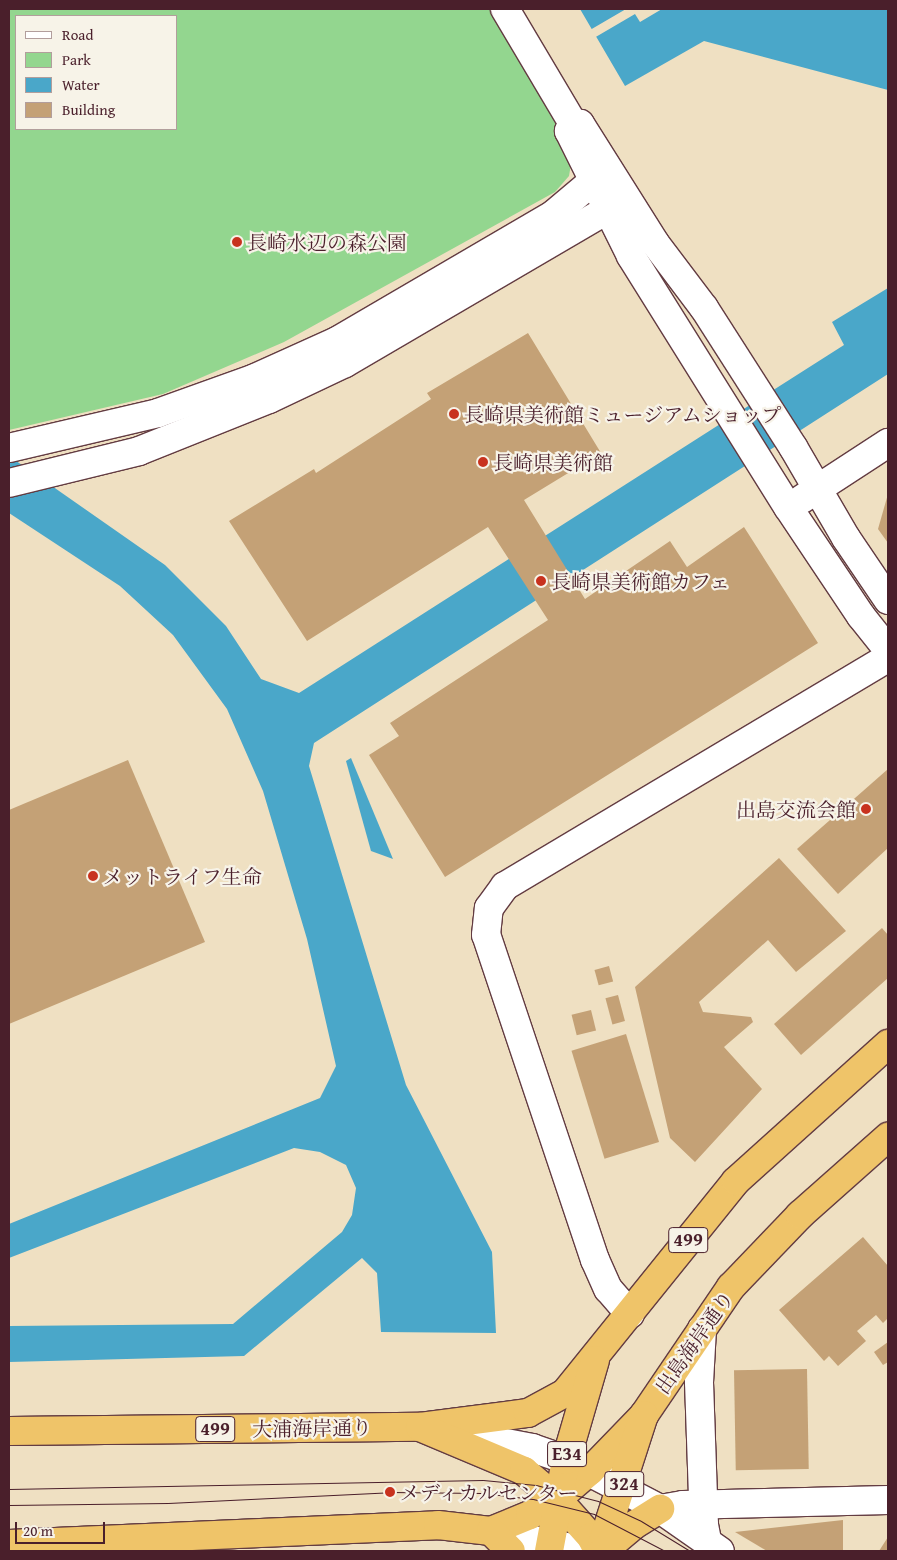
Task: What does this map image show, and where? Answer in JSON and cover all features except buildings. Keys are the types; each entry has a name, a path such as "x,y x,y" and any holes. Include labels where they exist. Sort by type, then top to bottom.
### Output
{"highway":[{"name":"499","path":"595,1360 736,1181 888,1044"},
{"name":"出島海岸通り","path":"491,1531 557,1499 590,1471 644,1415 731,1287 800,1215 888,1137"},
{"name":"大浦海岸通り","path":"9,1431 420,1427 528,1413 565,1393 595,1360"},
{"name":"E34","path":"550,1547 557,1499 566,1460 595,1360"},
{"name":"324","path":"600,1551 623,1488 644,1415"},
{"path":"420,1427 524,1471 557,1499 592,1537 600,1551 634,1525 660,1509"},
{"path":"9,1544 438,1525 491,1531 512,1551"}],"street":[{"path":"505,9 574,125 580,124 601,173 618,204 631,256 719,394 788,508 861,616 888,650"},
{"path":"9,448 43,442 191,402 337,340 554,214 601,173"},
{"path":"618,204 655,243 704,308 793,447 846,538 888,600"},
{"path":"9,483 56,473 139,451 203,427 345,363 618,204"},
{"path":"788,508 888,443"},
{"path":"630,1314 608,1289 595,1260 486,936 489,908 505,886 888,658"},
{"path":"702,1329 699,1382 704,1504 714,1548"},
{"path":"420,1427 532,1448 566,1460 623,1488 660,1509 714,1548"},
{"path":"660,1509 704,1504 888,1500"},
{"path":"491,1531 550,1547 585,1551"}],"green space":[{"name":"長崎水辺の森公園","path":"9,9 497,9 575,140 569,176 555,192 284,342 163,394 9,430"}],"water":[{"path":"580,9 888,9 888,90 704,41 625,86"},
{"path":"888,288 888,374 314,743 309,766 406,1085 492,1252 496,1333 381,1332 377,1273 362,1258 244,1356 9,1362 9,1326 233,1324 342,1232 352,1215 356,1188 346,1165 320,1152 294,1148 9,1258 9,1224 320,1098 336,1066 307,939 263,791 227,709 173,635 120,586 9,513 9,456 165,565 226,626 261,679 299,693 844,345 832,322"},
{"path":"351,758 393,859 371,851 346,761"}],"pier":[{"path":"626,9 662,9 640,22 635,14 594,38 590,30"}],"tram line":[{"path":"9,1489 483,1480 536,1485 598,1501 641,1521 690,1551"},
{"path":"9,1505 168,1503 390,1492 482,1493 533,1499 594,1514 665,1551"}],"place":[{"name":"長崎水辺の森公園","path":"237,242"},
{"name":"長崎県美術館ミュージアムショップ","path":"454,414"},
{"name":"長崎県美術館","path":"483,462"},
{"name":"長崎県美術館カフェ","path":"541,581"},
{"name":"出島交流会館","path":"866,809"},
{"name":"メットライフ生命","path":"93,876"},
{"name":"メディカルセンター","path":"390,1492"}]}
